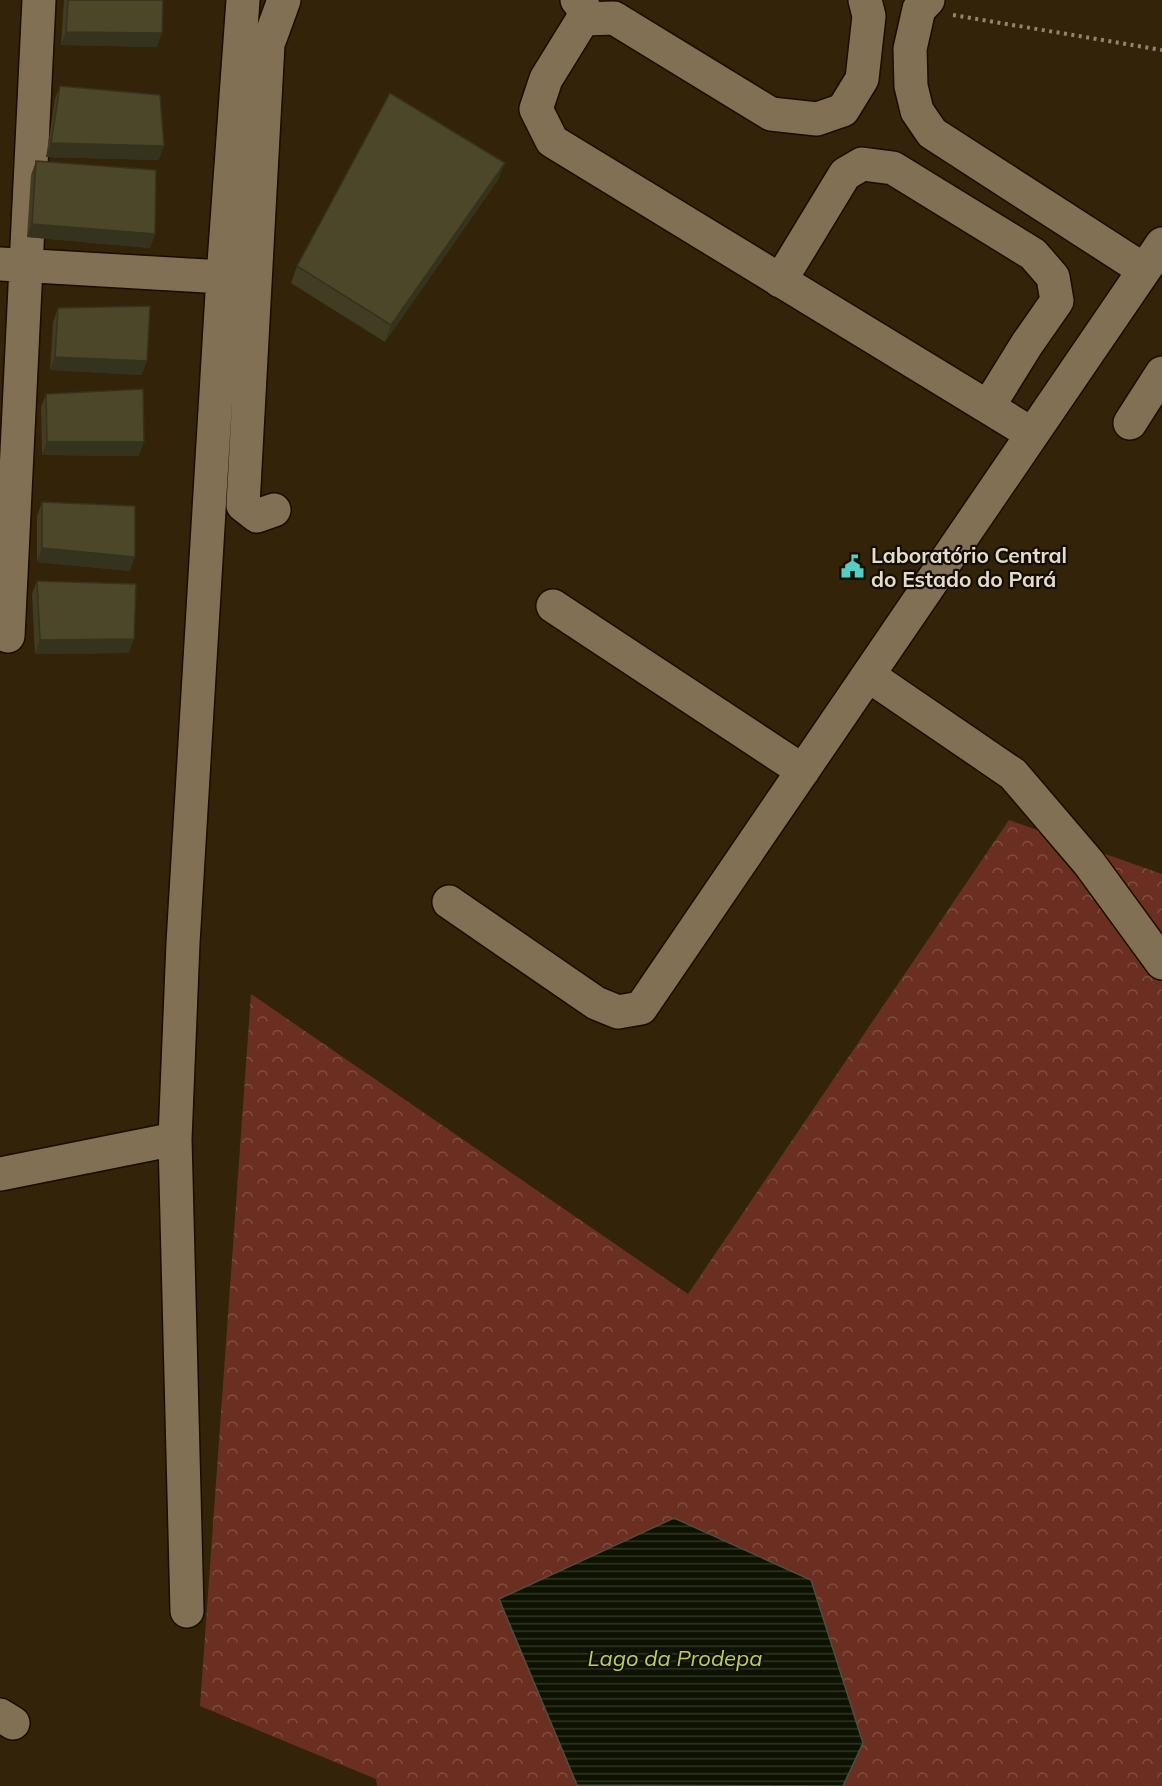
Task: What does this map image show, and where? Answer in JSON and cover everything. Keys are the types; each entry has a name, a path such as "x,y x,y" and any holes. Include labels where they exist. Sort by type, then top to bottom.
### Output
{"street":[{"path":"8,636 13,264 39,0"},
{"path":"187,1611 175,1139 183,943 223,277 243,0"},
{"path":"274,510 257,516 243,506 268,44 284,0"},
{"path":"865,0 869,15 862,79 843,110 817,119 771,114 614,18 580,9 546,79 536,109 552,141 1032,434"},
{"path":"449,903 596,1002 618,1012 641,1008 1153,257 932,134 917,111 911,86 910,49 923,4"},
{"path":"780,281 845,174 862,164 893,168 1033,254 1053,277 1057,301 988,407"},
{"path":"13,264 223,277"},
{"path":"1130,423 1162,373"},
{"path":"553,606 803,771"},
{"path":"868,675 1013,774 1089,863 1162,963"},
{"path":"0,1174 175,1139"}],"path":[{"path":"923,4 1162,50"}],"green space":[{"path":"1009,820 1162,874 1162,1786 377,1786 376,1779 200,1706 251,994 688,1294"}],"water":[{"name":"Lago da Prodepa","path":"674,1518 811,1580 863,1743 843,1786 577,1785 499,1599"}],"building":[{"path":"68,0 163,0 162,33 66,32"},
{"path":"60,86 160,95 164,146 51,143"},
{"path":"390,93 505,163 391,325 297,266"},
{"path":"36,161 156,170 155,234 32,224"},
{"path":"150,306 147,361 55,357 58,308"},
{"path":"143,389 144,442 47,442 46,394"},
{"path":"42,502 135,506 135,557 42,548"},
{"path":"37,581 136,584 134,639 40,640"}],"place":[{"name":"Laboratório Central do Estado do Pará","path":"853,567"}]}
